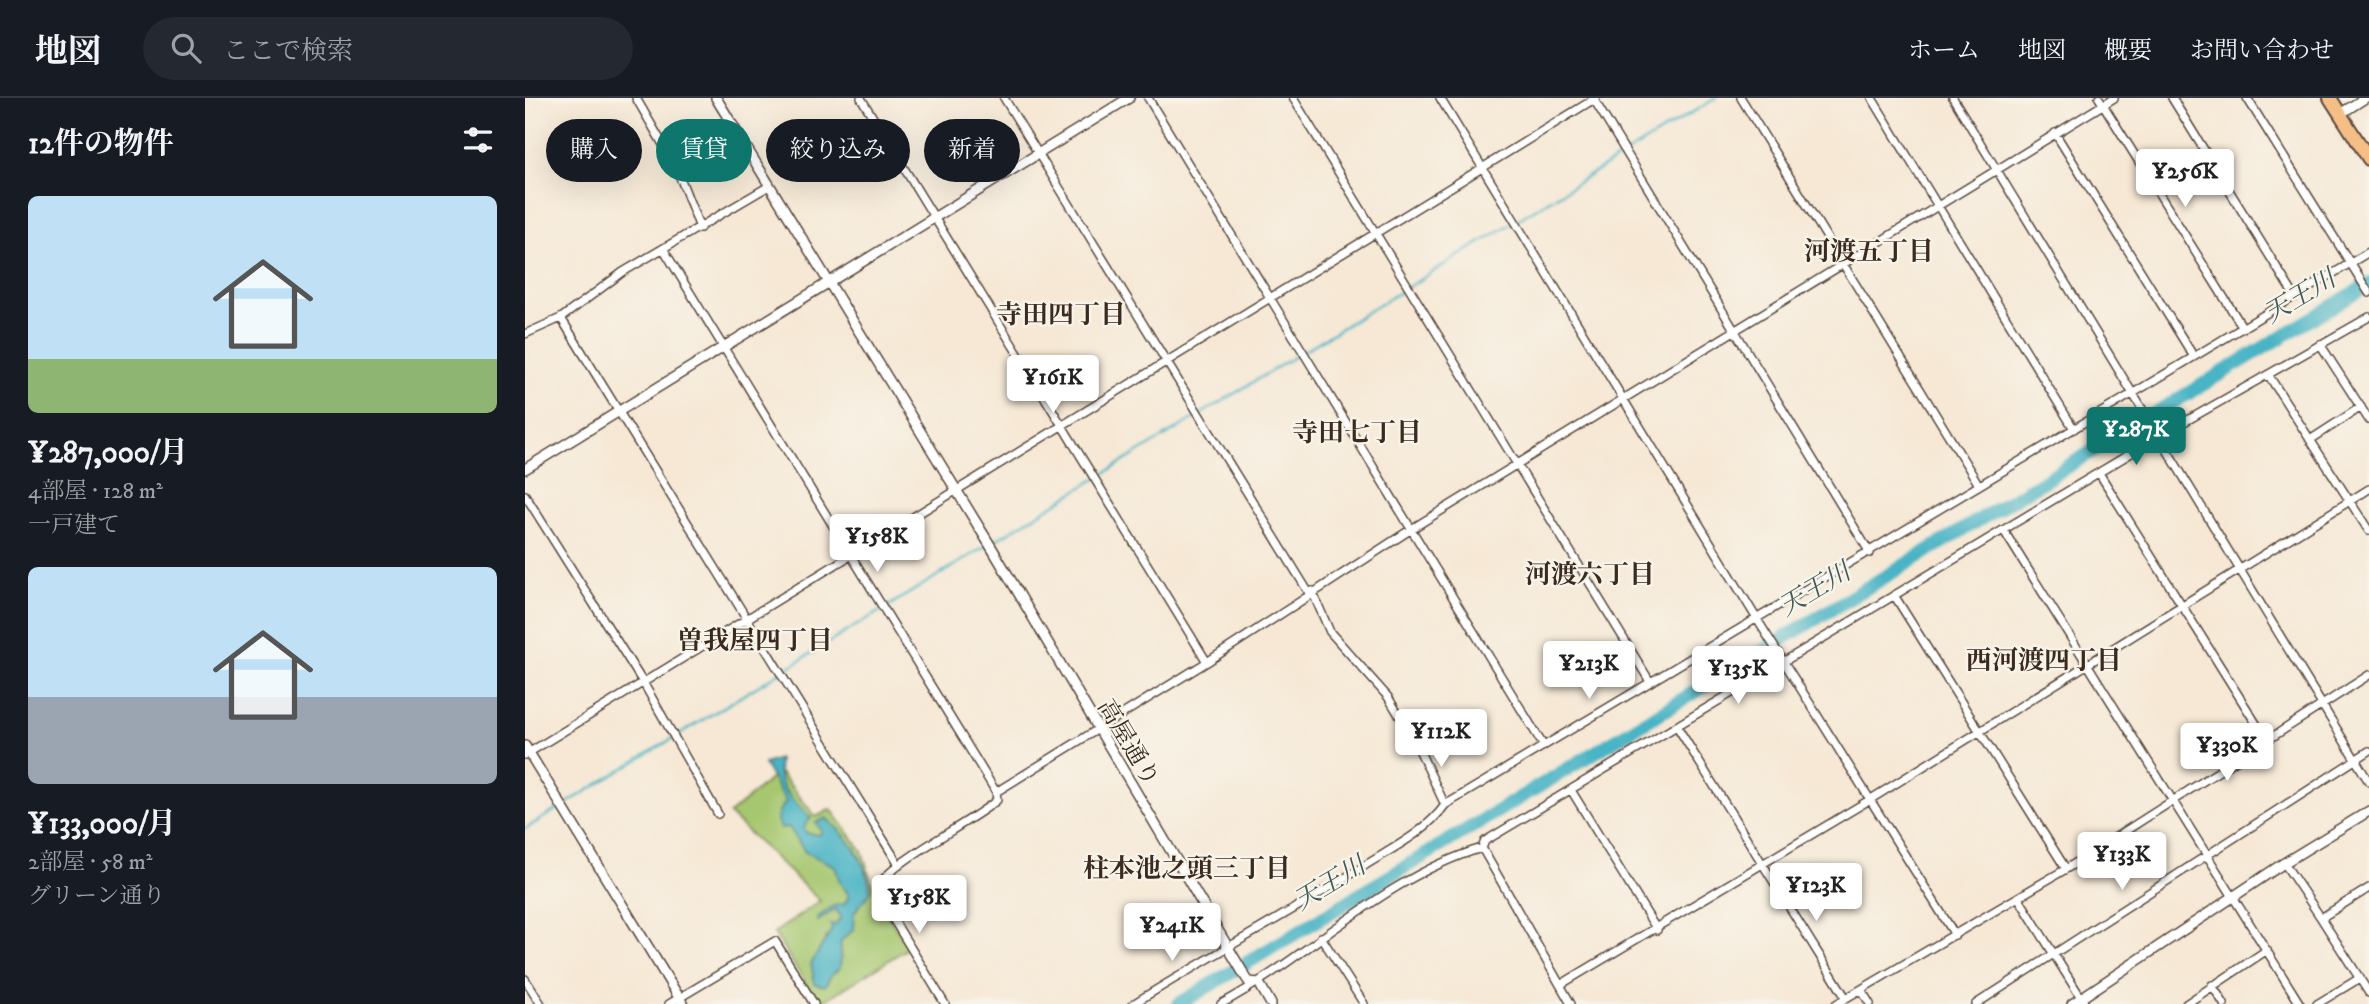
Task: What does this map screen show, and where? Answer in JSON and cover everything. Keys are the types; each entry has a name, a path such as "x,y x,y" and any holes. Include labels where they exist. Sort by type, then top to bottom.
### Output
{"main road":[{"path":"2330,98 2369,144"},
{"path":"2339,98 2343,112 2369,159"}],"street":[{"path":"636,98 675,167 700,228"},
{"name":"高屋通り","path":"716,98 987,540 1229,950 1249,982 1259,984"},
{"path":"861,98 1207,662"},
{"path":"1004,98 1310,592 1330,632 1388,697 1416,743 1445,805"},
{"path":"525,469 1129,98"},
{"path":"1148,98 1413,528 1543,745"},
{"path":"1293,98 1649,680"},
{"path":"1440,98 1758,621 1955,934"},
{"path":"681,1002 526,751 749,620 1594,98 1870,553"},
{"path":"1741,98 1979,485"},
{"path":"1872,98 2074,429"},
{"path":"1953,98 2155,433 2242,569 2369,782"},
{"path":"996,792 1207,662 1310,592 1413,528 1843,265 2101,102 2114,98"},
{"path":"2172,98 2295,296"},
{"path":"2247,98 2369,293"},
{"path":"2343,112 2365,98"},
{"path":"2101,102 2243,328"},
{"path":"2055,133 2194,358"},
{"path":"525,334 561,318 623,272 769,186"},
{"path":"664,250 996,792 997,800 984,812 899,865 878,884 874,894 946,1004"},
{"path":"1133,1004 1299,908 1402,842 1438,814 1445,805 1649,680 1758,621 1979,485 2135,397 2194,358 2295,296 2352,266 2369,253"},
{"path":"1221,1004 1259,984 1321,937 1436,865 1482,848 1485,841 1678,728 1781,658 2004,531 2099,473 2155,433 2269,376 2369,317"},
{"path":"561,318 899,865"},
{"path":"2320,344 2369,420"},
{"path":"2269,376 2369,531"},
{"path":"2310,440 2361,407"},
{"path":"2099,473 2267,741"},
{"path":"1560,985 1657,930 1982,731 2369,489"},
{"path":"525,495 644,684 718,814"},
{"path":"2004,531 2300,1004"},
{"path":"1894,595 1982,731 2066,869"},
{"path":"1836,1004 2066,869 2369,675"},
{"path":"1678,728 1846,998"},
{"path":"1976,1004 2369,751"},
{"path":"1571,790 1657,930"},
{"path":"2072,1004 2083,1001 2284,863 2369,811"},
{"path":"1482,848 1571,1004"},
{"path":"2284,863 2369,993"},
{"path":"2321,918 2369,888"},
{"path":"2018,897 2083,1001"},
{"path":"1321,937 1364,1004"},
{"path":"669,1004 681,1002 775,941 814,1004"},
{"path":"2186,1004 2267,950"},
{"path":"2317,1004 2360,978"},
{"path":"525,979 541,1004"},
{"path":"1259,984 1271,1004"},
{"path":"2212,985 2224,1004"},
{"path":"1862,991 1870,1004"}],"green space":[{"path":"779,772 816,817 831,809 862,851 876,895 908,948 819,1004 774,933 820,901 729,814"}],"water":[{"path":"779,759 779,778 782,785 811,818 804,827 806,833 820,835 822,831 816,823 826,818 835,826 861,859 871,891 854,913 853,930 841,941 840,968 832,974 825,986 815,984 811,964 832,929 830,924 836,925 841,917 836,909 818,921 817,918 833,906 845,904 849,895 840,883 835,866 805,852 789,827 781,828 777,821 786,802 764,764"}],"waterway":[{"path":"525,829 1716,98"},
{"name":"天王川","path":"1179,1004 2369,284"}],"district":[{"name":"河渡五丁目","path":"1869,252"},
{"name":"寺田四丁目","path":"1061,315"},
{"name":"寺田七丁目","path":"1357,433"},
{"name":"河渡六丁目","path":"1590,575"},
{"name":"曽我屋四丁目","path":"755,641"},
{"name":"西河渡四丁目","path":"2044,661"},
{"name":"柱本池之頭三丁目","path":"1187,869"}]}
